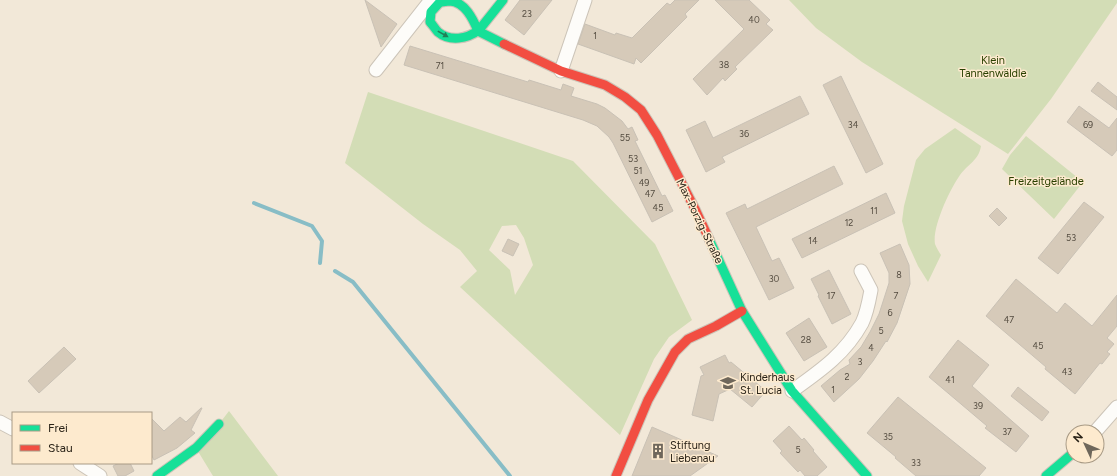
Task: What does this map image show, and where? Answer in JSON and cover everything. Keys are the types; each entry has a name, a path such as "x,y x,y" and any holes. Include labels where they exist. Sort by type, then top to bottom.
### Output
{"street":[{"path":"436,1 431,12 430,22 438,32 446,37 457,39 469,36 478,31 503,0"},
{"path":"561,71 585,0"},
{"path":"376,70 436,1 450,1 459,5 467,11 474,20 478,31"},
{"name":"Max-Porzig-Straße","path":"478,31 561,71 606,85 625,97 641,110 657,134 695,209 742,311 792,391 867,476"},
{"path":"792,391 814,376 842,352 862,322 871,290 861,271"},
{"path":"616,476 648,400 675,352 688,339 716,326 742,311"},
{"path":"1102,424 1117,408"},
{"path":"0,422 12,428"},
{"path":"157,476 196,448 219,424"},
{"path":"1046,476 1065,460"},
{"path":"82,464 100,476"}],"green space":[{"name":"Klein Tannenwäldle","path":"789,0 1117,0 1117,3 1051,99 1008,154 862,62 816,28"},
{"path":"368,92 573,161 655,244 692,320 669,337 654,359 620,435 460,287 477,271 460,250 423,224 345,163","holes":["516,225 524,238 533,265 515,295 510,270 489,250 502,226"]},
{"path":"955,128 981,146 976,158 963,171 956,181 939,218 936,228 935,244 941,255 928,282 918,266 908,244 902,221 904,206 916,160 925,149"},
{"name":"Freizeitgelände","path":"1026,136 1083,182 1054,219 1002,169 1010,155"},
{"path":"229,411 278,476 213,476 196,448"}],"building":[{"path":"365,0 397,24 381,47"},
{"path":"520,0 552,0 524,35 505,20"},
{"path":"675,0 699,0 685,14 687,17 641,63 636,58 634,64 578,44 585,24 615,35 616,33 632,38 667,3 670,5"},
{"path":"715,0 749,0 770,20 766,24 773,30 735,67 737,69 725,81 723,78 707,95 693,79 744,29"},
{"path":"410,46 528,82 529,80 561,90 563,84 574,88 571,96 605,108 622,121 628,129 632,127 638,140 635,141 662,196 665,195 673,211 652,222 613,143 597,126 583,120 404,65"},
{"path":"841,76 883,164 866,173 823,85"},
{"path":"1098,82 1117,97 1117,110 1091,91"},
{"path":"800,96 809,114 722,157 725,162 706,172 686,130 705,121 713,138"},
{"path":"1079,106 1109,128 1117,118 1117,150 1112,156 1067,122"},
{"path":"834,166 843,184 756,227 772,261 779,258 794,288 769,300 726,213 745,204 747,209"},
{"path":"886,193 895,213 802,258 792,239"},
{"path":"1084,202 1104,217 1058,274 1038,258"},
{"path":"997,208 1007,218 999,226 989,216"},
{"path":"508,239 519,244 513,256 502,251"},
{"path":"900,244 909,265 910,284 897,323 887,342 886,341 859,379 834,402 821,386 840,370 850,364 849,360 861,347 870,332 879,314 889,283 889,273 880,253"},
{"path":"829,270 851,314 832,324 811,279"},
{"path":"1016,279 1057,313 1065,303 1092,326 1117,295 1117,326 1107,338 1114,344 1107,352 1110,354 1102,364 1100,363 1075,394 986,316"},
{"path":"809,318 827,347 804,361 786,333"},
{"path":"958,340 989,365 972,386 1029,436 1016,452 985,428 987,426 929,377"},
{"path":"64,347 76,359 39,393 28,381"},
{"name":"Kinderhaus St. Lucia","path":"725,355 729,363 731,362 766,391 752,407 730,389 719,394 713,421 692,415 701,376 704,375 700,367"},
{"path":"1018,387 1049,412 1042,421 1011,396"},
{"path":"898,397 986,468 979,476 916,476 867,433"},
{"path":"202,408 191,430 195,433 177,448 154,460 152,456 152,419 164,431 180,417 186,422"},
{"path":"789,426 802,440 804,438 827,467 817,476 805,476 800,470 798,472 780,453 782,451 773,441"},
{"path":"652,427 718,456 690,476 632,476"},
{"path":"117,464 130,464 134,471 125,476 118,476 113,466"}],"waterway":[{"path":"254,203 312,226 322,241 320,263"},
{"path":"335,271 353,282 510,476"}],"traffic: fast":[{"path":"503,0 479,30 474,33 469,36 458,38 448,37 438,32 430,22 431,12 440,2 455,2 460,4 468,12 474,21 476,26 478,31 504,44"},
{"path":"709,239 742,311 792,391 867,476"},
{"path":"157,476 196,448 219,424"},
{"path":"1046,476 1065,460"}],"traffic: jam":[{"path":"504,44 561,71 605,85 625,97 641,110 657,135 709,239"},
{"path":"616,476 648,400 675,352 688,339 716,326 742,311"}],"place":[{"name":"Kinderhaus St. Lucia","path":"728,383"},
{"name":"Stiftung Liebenau","path":"658,451"}]}
